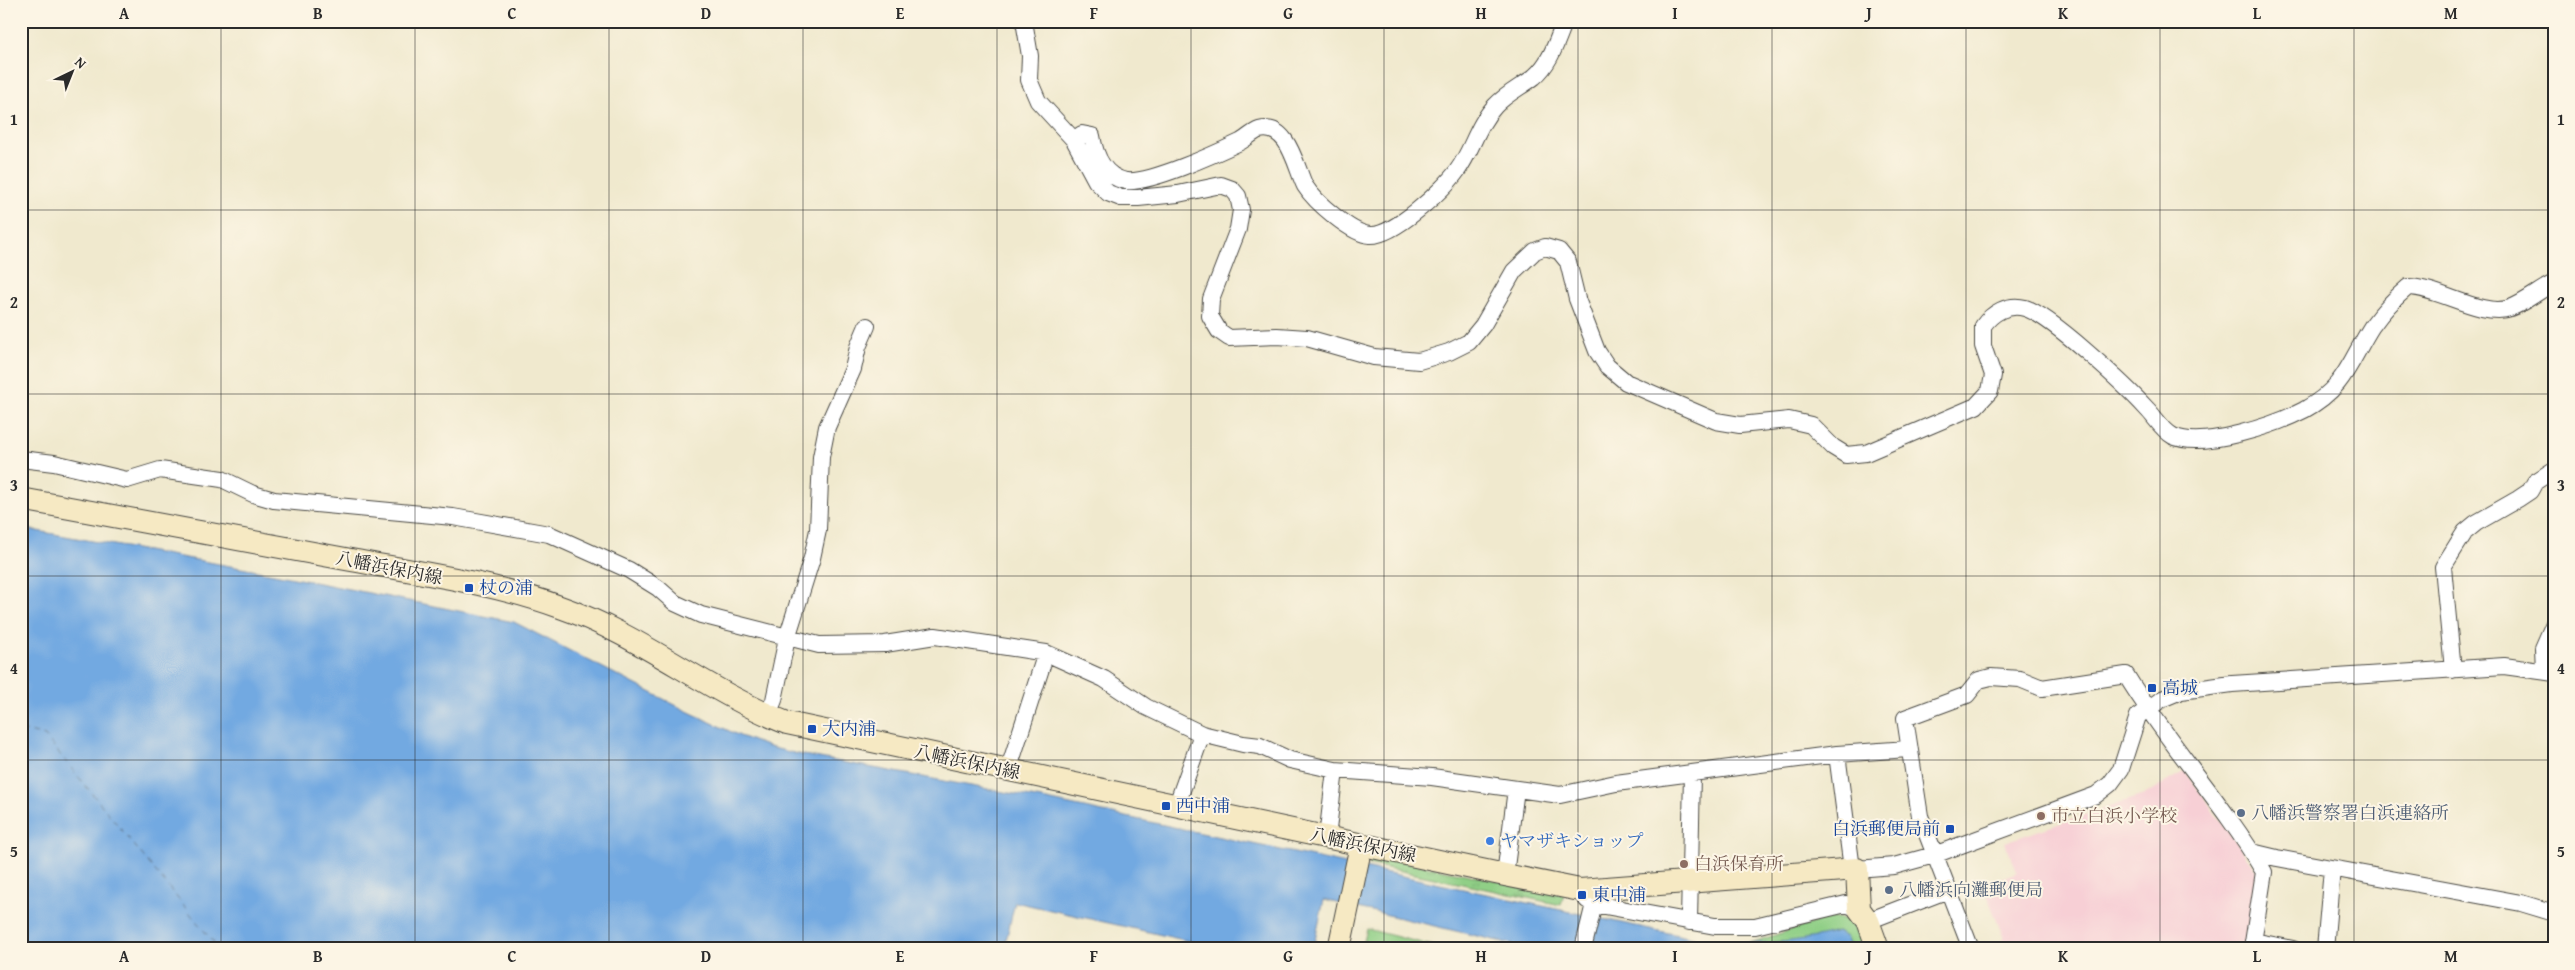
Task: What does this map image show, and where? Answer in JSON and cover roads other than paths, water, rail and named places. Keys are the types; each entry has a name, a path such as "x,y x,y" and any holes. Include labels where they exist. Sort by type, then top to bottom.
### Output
{"main road":[{"name":"八幡浜保内線","path":"21,499 391,568 518,594 562,607 602,625 747,706 787,723 1327,838 1359,854 1505,875 1588,902 1688,882 1855,869"},
{"path":"1339,949 1359,854"},
{"path":"1855,869 1863,915 1878,949"}],"street":[{"path":"1024,21 1030,56 1029,80 1038,101 1074,140 1096,181 1108,193 1121,198 1178,194 1221,185 1232,189 1238,196 1241,210 1238,228 1211,299 1210,316 1219,331 1229,338 1277,336 1307,338 1374,357 1419,361 1469,342 1483,325 1514,271 1535,251 1545,248 1559,251 1568,262 1576,299 1597,352 1607,366 1626,382 1716,421 1740,425 1790,420 1811,426 1832,447 1846,455 1866,453 1976,406 1990,391 1993,375 1983,346 1983,326 1992,314 2004,308 2023,307 2041,314 2130,392 2173,436 2189,440 2219,438 2269,424 2303,410 2326,396 2343,379 2373,325 2408,287 2420,287 2483,308 2500,310 2510,308 2554,283"},
{"path":"1074,140 1082,134 1092,136 1095,153 1108,173 1126,181 1146,179 1223,150 1259,130 1270,130 1283,138 1290,148 1306,186 1315,197 1348,225 1362,234 1374,236 1393,228 1427,202 1457,171 1494,107 1535,76 1551,56 1565,21"},
{"path":"768,715 774,700 787,638 812,558 818,530 821,456 827,427 853,369 858,347 867,326"},
{"path":"21,459 61,464 127,480 160,470 222,480 253,494 274,500 453,517 550,534 629,570 658,588 676,603 701,615 819,645 885,644 935,636 1046,653 1104,680 1146,707 1202,734 1242,744 1260,746 1290,760 1335,770 1432,777 1560,795 1616,783 1837,754 1908,749"},
{"path":"2453,670 2443,567 2465,532 2476,523 2530,491 2535,482 2553,468"},
{"path":"1837,754 1855,869 1894,866 1934,855 2096,795 2110,784 2120,769 2138,716 2147,709 2181,691 2232,684 2504,666 2549,671 2543,648 2554,623"},
{"path":"1008,771 1046,653"},
{"path":"1971,949 1920,816 1908,749 1906,718 1967,694 1979,680 1991,677 2020,679 2042,688 2126,675 2147,709 2252,852 2264,872 2253,945 2293,949"},
{"path":"1176,807 1202,734"},
{"path":"1327,838 1335,770"},
{"path":"1689,922 1688,882 1692,773"},
{"path":"1505,875 1516,789"},
{"path":"2252,852 2521,903 2554,913"},
{"path":"2325,949 2332,868"},
{"path":"1583,949 1588,902 1715,926 1755,926 1846,904 1863,915 1948,890"}],"water":[{"path":"21,528 274,574 514,622 685,710 740,736 769,747 798,754 1047,800 1692,938 1710,941 1765,943 1801,940 1837,932 1846,937 1851,949 1532,949 1324,900 1313,949 1224,949 1015,902 1004,949 21,949"}],"place":[{"name":"杖の浦","path":"469,588"},
{"name":"高城","path":"2152,688"},
{"name":"大内浦","path":"812,729"},
{"name":"西中浦","path":"1166,806"},
{"name":"八幡浜警察署白浜連絡所","path":"2241,813"},
{"name":"市立白浜小学校","path":"2041,816"},
{"name":"白浜郵便局前","path":"1950,829"},
{"name":"ヤマザキショップ","path":"1490,841"},
{"name":"白浜保育所","path":"1684,864"},
{"name":"八幡浜向灘郵便局","path":"1889,890"},
{"name":"東中浦","path":"1582,895"}]}
